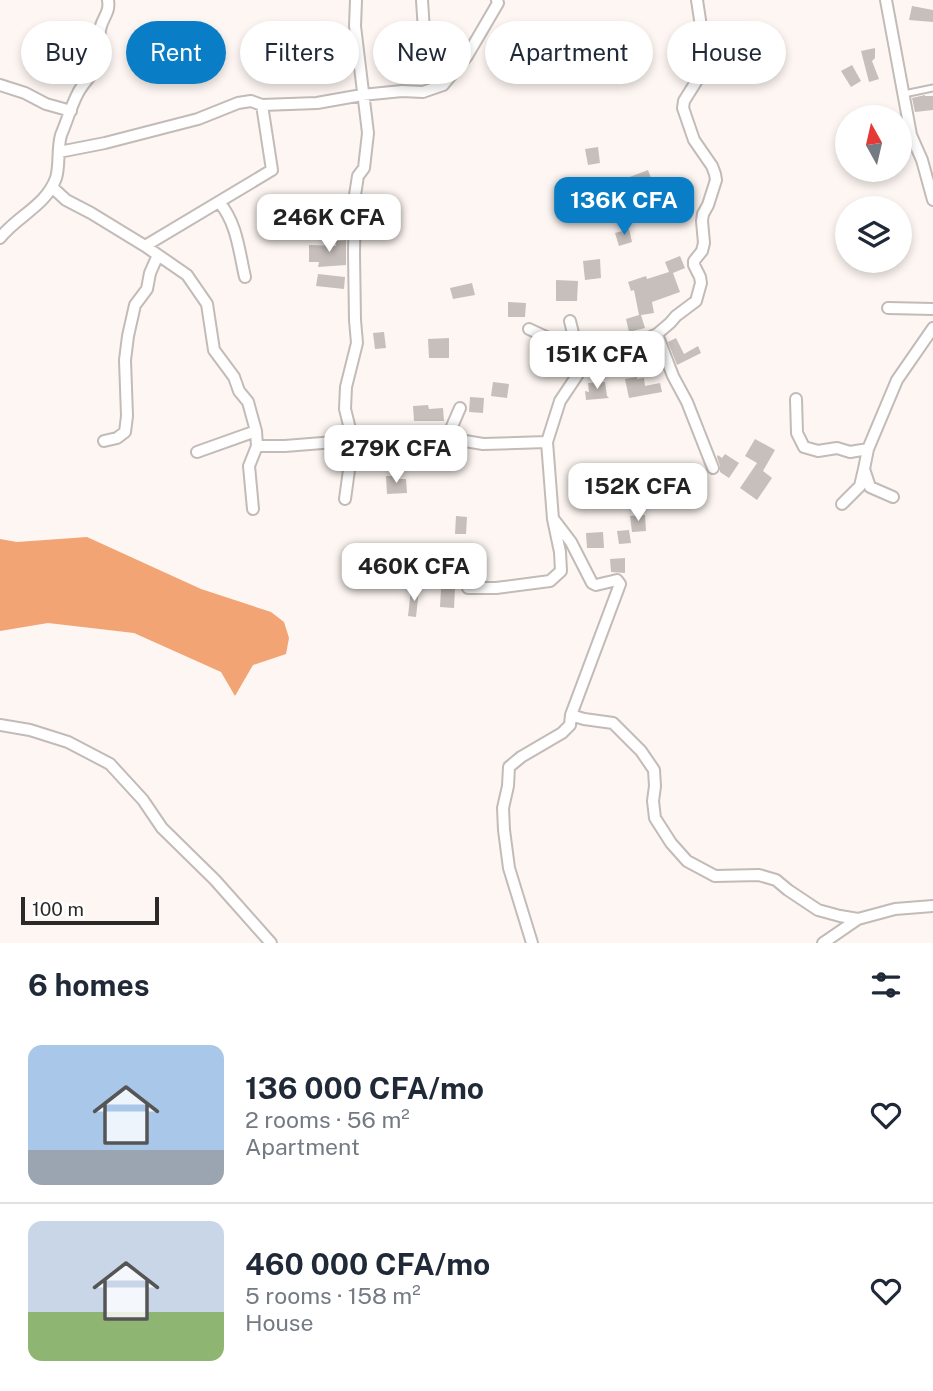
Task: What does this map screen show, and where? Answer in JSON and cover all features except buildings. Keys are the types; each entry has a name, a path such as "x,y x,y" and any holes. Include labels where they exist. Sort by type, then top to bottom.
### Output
{"street":[{"path":"0,238 9,226 37,206 57,176 59,141 79,91 93,74 100,58 100,27 107,16 107,0"},
{"path":"345,499 352,441 345,409 346,387 357,343 355,195 358,176 364,168 368,133 355,26 356,0"},
{"path":"422,0 429,60 443,85"},
{"path":"59,152 198,119 238,103 251,101 262,106 317,103 362,94 423,92 443,85 467,56 498,3 497,0"},
{"path":"468,588 496,588 550,581 561,571 553,519 547,442 560,401 579,370 618,357 657,334 699,297 701,277 694,261 702,251 703,214 716,180 712,166 694,140 683,108 684,101 699,77 705,53 697,0"},
{"path":"886,0 911,135 922,160 933,200"},
{"path":"0,86 71,111"},
{"path":"145,246 272,170 262,106"},
{"path":"52,187 66,200 145,246 187,275 207,304 214,350 248,402 256,431 257,446 249,466 253,509"},
{"path":"219,202 228,213 236,233 244,277"},
{"path":"104,441 117,438 125,432 125,360 128,336 135,305 148,289 150,273 158,255"},
{"path":"888,308 933,309"},
{"path":"570,321 577,354 580,360 588,365"},
{"path":"842,504 860,486 868,449 897,380 933,328"},
{"path":"530,330 577,354"},
{"path":"657,334 713,468"},
{"path":"796,399 797,433 804,447 818,451 837,449 850,452 868,449"},
{"path":"447,438 460,408"},
{"path":"197,452 256,431"},
{"path":"409,436 410,462"},
{"path":"257,446 409,436 483,444 547,442"},
{"path":"864,469 870,487 893,497"},
{"path":"532,943 509,868 504,830 503,808 509,767 562,733 569,725 620,584 617,580 596,585 592,583 571,542 553,519"},
{"path":"571,715 613,723 641,751 654,770 655,818 687,861 715,876 760,876 776,880 805,902 824,912 858,919"},
{"path":"0,725 68,741 110,764 143,800 162,828 215,880 271,943"},
{"path":"823,943 858,919 895,909 933,906"}],"lane":[{"path":"904,94 933,88"}],"shaded area":[{"path":"87,537 201,589 271,612 284,622 289,638 286,654 253,665 235,696 221,672 134,633 48,623 0,631 0,539 17,542"}]}
